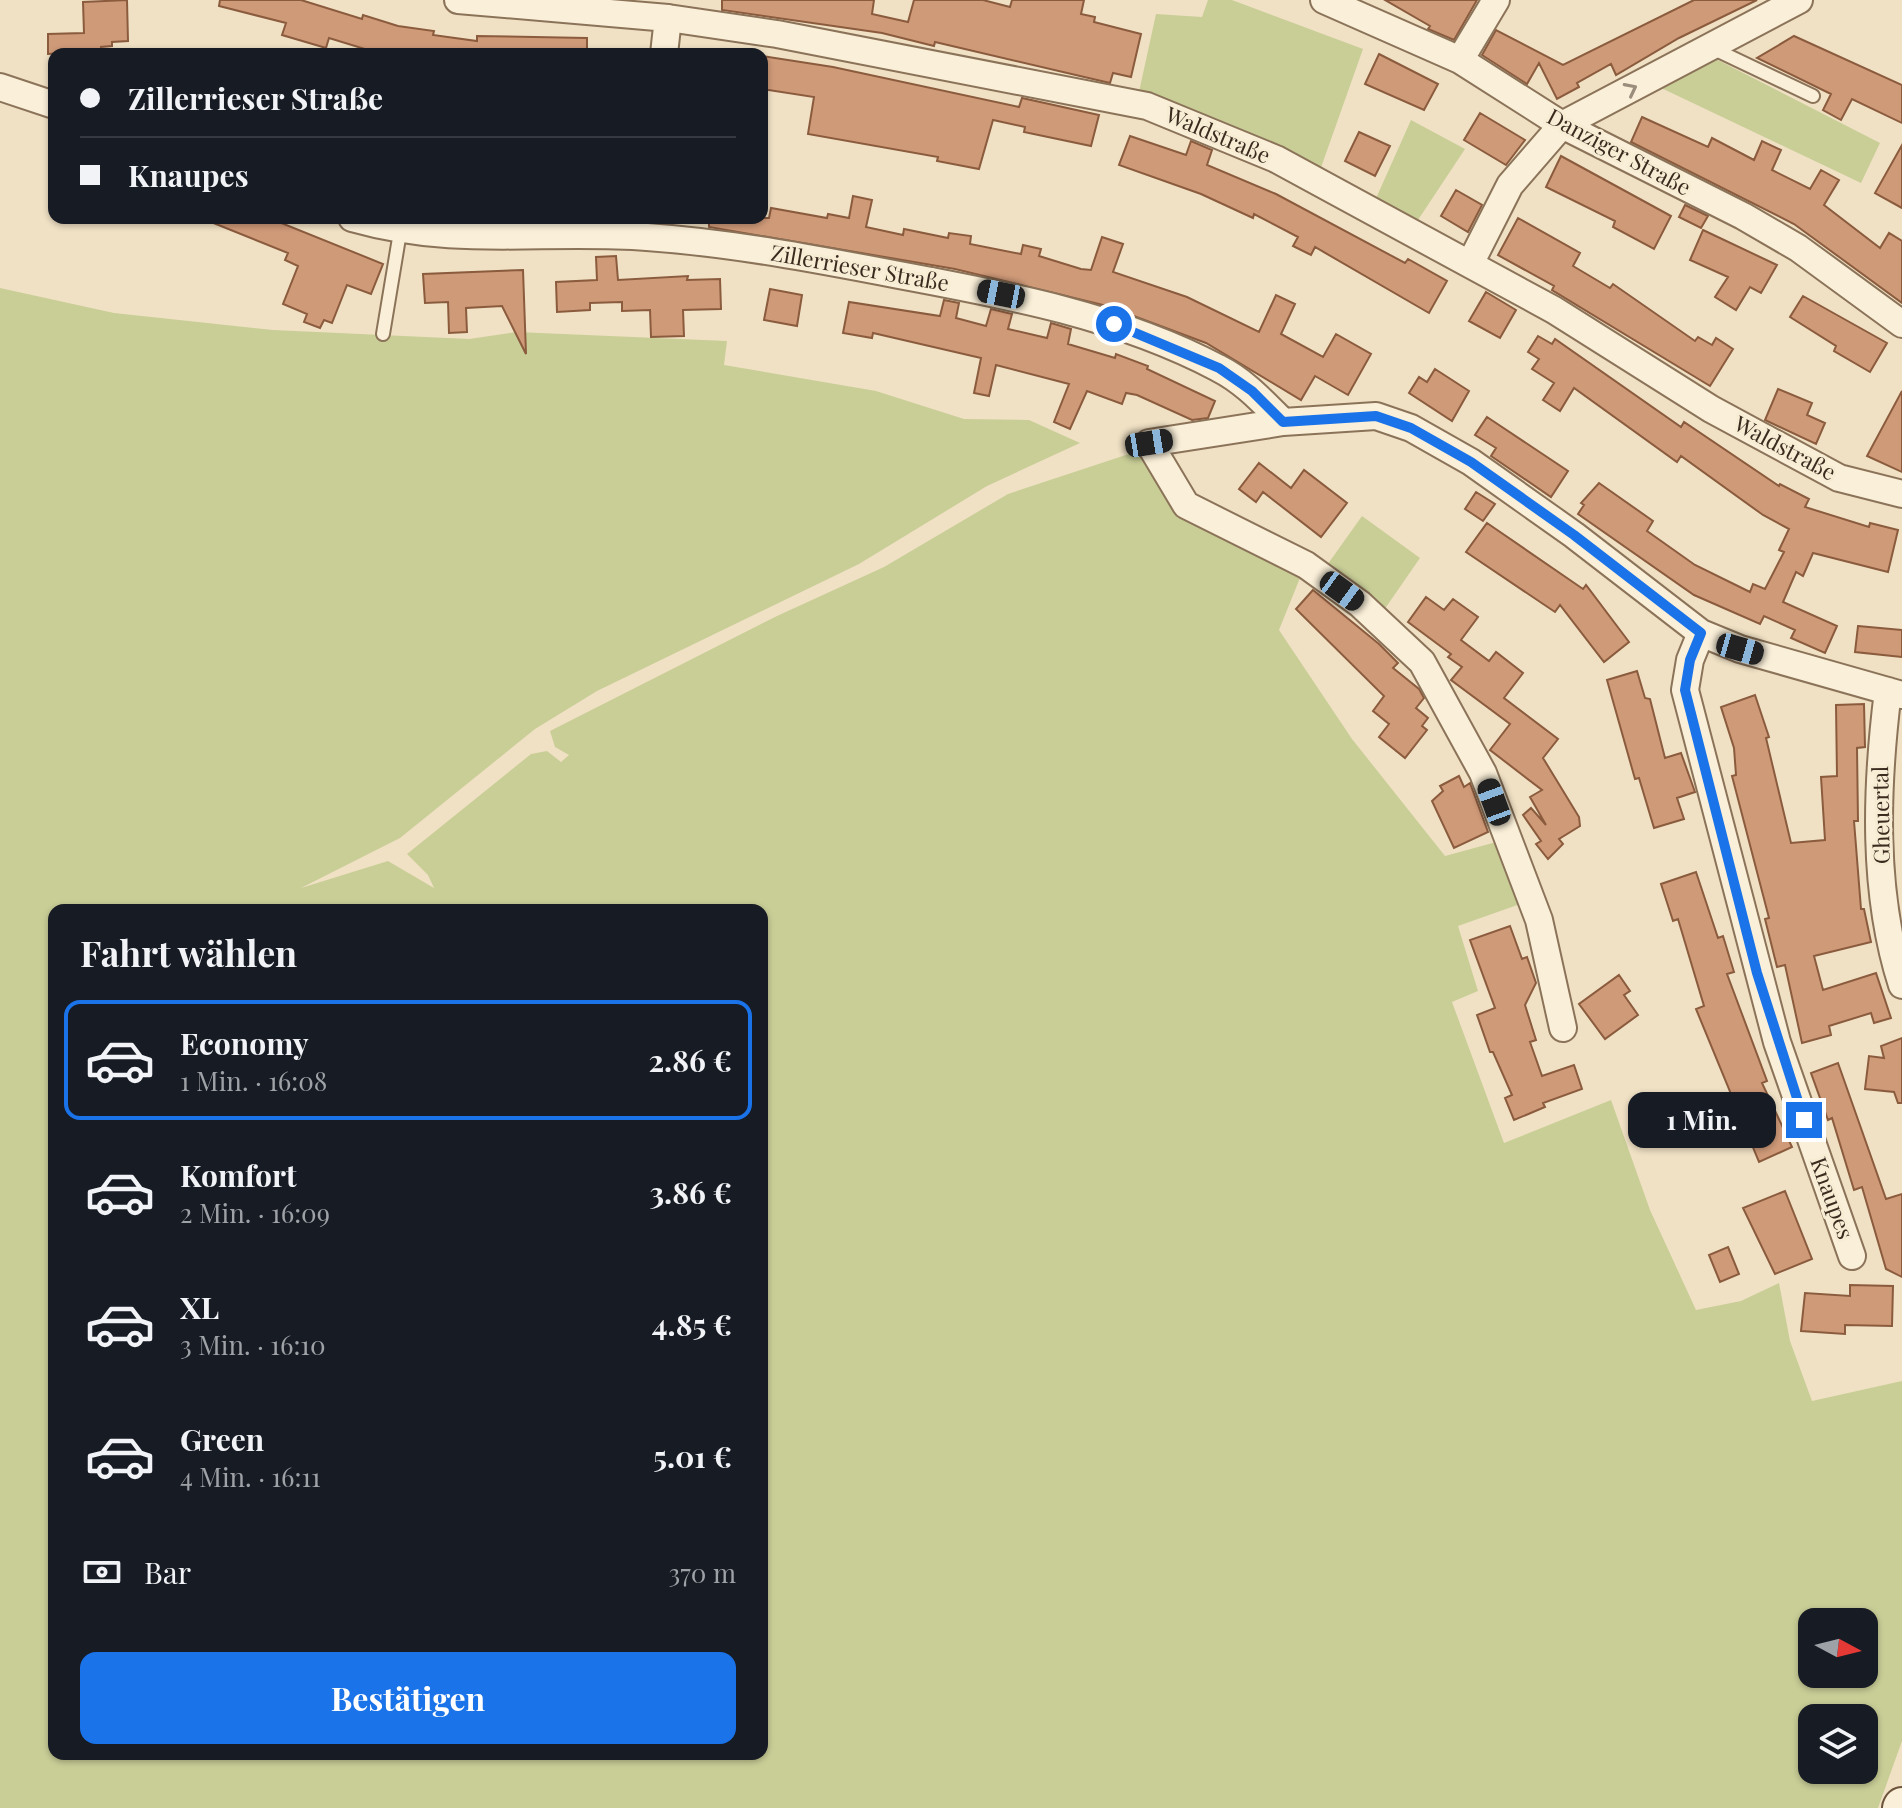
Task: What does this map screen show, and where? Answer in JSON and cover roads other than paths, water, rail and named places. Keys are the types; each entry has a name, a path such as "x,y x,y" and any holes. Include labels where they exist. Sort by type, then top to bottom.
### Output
{"street":[{"name":"Waldstraße","path":"458,0 668,18 852,48 1147,106 1276,159 1554,310 1711,409 1839,478 1902,494"},
{"name":"Danziger Straße","path":"1324,0 1460,60 1562,125 1743,216 1798,248 1902,324"},
{"path":"1460,60 1496,0"},
{"path":"1470,264 1510,185 1562,125 1799,0"},
{"path":"665,48 668,18"},
{"path":"0,87 48,103"},
{"name":"Zillerrieser Straße","path":"373,224 400,232 464,238 646,227 1001,294 1114,324 1219,368 1252,391 1283,422"},
{"path":"1563,1028 1539,920 1483,773 1422,662 1360,604 1306,565 1186,505 1149,443 1283,422 1376,416 1411,428 1471,462 1574,535 1701,633 1740,649 1895,693"},
{"name":"Knaupes","path":"1701,633 1690,660 1685,690 1777,1042 1852,1256"},
{"name":"Gheuertal","path":"1895,693 1881,750 1882,892 1892,954 1902,985"}],"lane":[{"path":"1712,48 1813,96"},
{"path":"383,334 400,232"}]}
